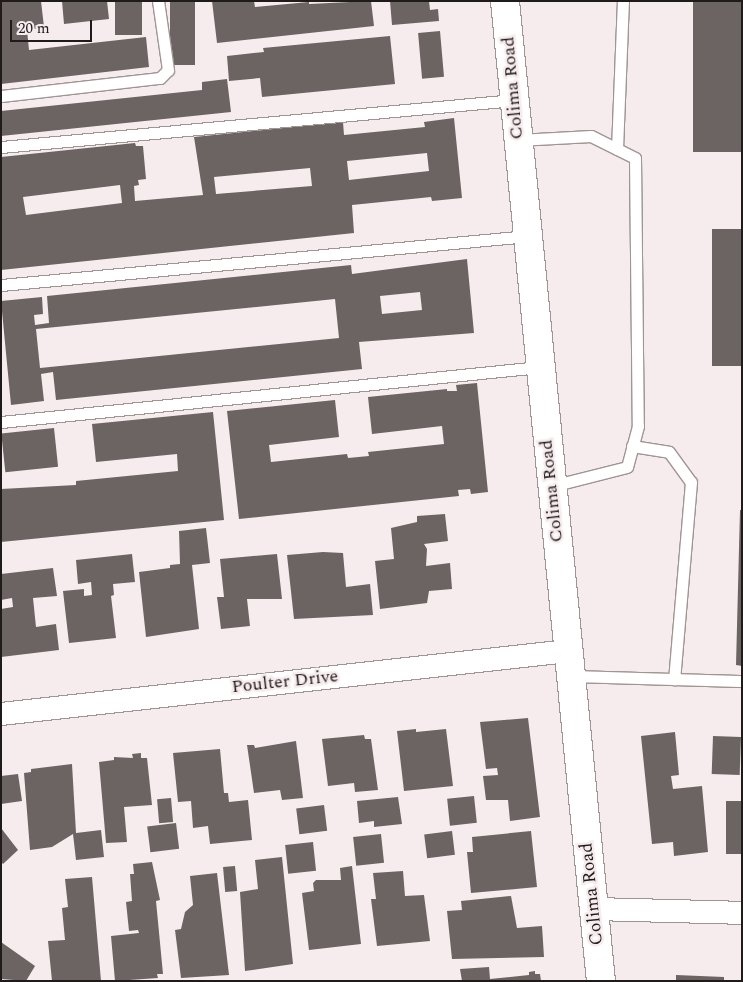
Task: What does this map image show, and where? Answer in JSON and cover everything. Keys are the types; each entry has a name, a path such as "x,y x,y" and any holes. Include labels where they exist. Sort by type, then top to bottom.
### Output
{"main road":[{"name":"Colima Road","path":"505,1 569,663 602,981"}],"street":[{"name":"Poulter Drive","path":"1,714 569,663"},
{"path":"594,909 742,913"}],"lane":[{"path":"1,96 160,78 168,70 158,1"},
{"path":"617,149 624,1"},
{"path":"1,148 514,100"},
{"path":"518,140 591,136 635,158 638,426 627,467 552,486"},
{"path":"1,285 528,236"},
{"path":"1,422 540,367"},
{"path":"632,446 670,452 691,482 674,679"},
{"path":"569,663 674,679 742,681"}],"building":[{"path":"1,1 41,1 44,27 27,30 29,50 146,37 149,67 1,84"},
{"path":"62,1 107,1 109,19 64,24"},
{"path":"115,1 142,1 142,35 115,35"},
{"path":"170,1 195,1 195,65 170,65"},
{"path":"212,1 254,1 255,7 309,2 309,4 371,1 374,26 217,43"},
{"path":"390,1 429,1 430,10 438,9 439,21 392,25"},
{"path":"693,1 742,1 742,152 693,152"},
{"path":"440,31 444,77 422,79 418,33"},
{"path":"390,36 395,84 262,97 260,78 229,81 227,56 264,52 263,48"},
{"path":"227,79 231,112 1,136 1,111 202,90 202,82"},
{"path":"454,118 462,198 432,201 431,197 352,205 354,233 1,270 1,157 135,143 136,146 143,146 146,179 138,180 139,185 134,186 135,201 203,195 194,137 343,122 344,135 425,127 424,122","holes":["427,153 429,171 349,180 347,161","310,168 312,186 216,194 214,177","120,185 122,203 26,215 23,197"]},
{"path":"712,229 742,229 742,366 712,366"},
{"path":"467,259 474,333 359,342 362,369 56,400 53,372 41,374 44,401 11,405 1,301 42,297 43,314 34,315 35,325 49,323 47,296 351,265 352,274","holes":["420,292 422,310 382,314 380,296","335,299 339,338 40,368 36,329"]},
{"path":"477,383 488,492 471,494 470,489 458,490 459,496 239,519 227,411 335,400 339,437 269,445 271,462 347,454 348,458 369,456 368,452 444,444 442,426 372,434 368,397 447,389 447,391 457,391 456,385"},
{"path":"213,412 224,520 1,542 1,489 76,485 76,481 178,471 177,454 96,462 92,424"},
{"path":"54,428 58,467 5,472 1,434"},
{"path":"740,510 742,510 742,666 736,665"},
{"path":"445,514 448,541 424,544 427,549 426,566 450,563 452,589 429,591 427,603 380,609 375,561 394,559 391,528 417,522 417,516"},
{"path":"206,528 210,563 192,565 199,629 146,637 139,572 170,568 170,565 180,564 179,531"},
{"path":"323,552 343,553 346,587 370,584 373,615 294,619 287,555"},
{"path":"132,554 135,582 113,584 114,595 111,596 116,638 69,643 63,591 84,589 84,596 92,595 91,582 78,584 76,560"},
{"path":"277,554 282,599 247,599 250,626 221,629 217,597 224,597 220,559"},
{"path":"53,568 57,596 33,598 36,627 56,624 59,650 1,657 1,609 13,607 12,598 1,600 1,574"},
{"path":"528,718 540,817 510,821 508,800 486,800 483,776 498,775 497,768 486,769 480,722"},
{"path":"416,729 416,732 446,729 453,786 404,791 397,731"},
{"path":"675,732 679,775 671,776 673,789 702,786 708,852 674,856 673,842 652,844 641,736"},
{"path":"364,735 365,739 371,739 378,790 355,792 354,783 328,786 322,739"},
{"path":"713,736 741,737 740,775 712,774"},
{"path":"296,741 303,798 282,800 280,790 254,793 247,745 254,745 255,748"},
{"path":"220,749 224,793 228,793 229,802 248,800 252,840 210,844 208,826 193,828 191,801 178,802 173,753"},
{"path":"141,753 141,758 147,758 152,805 124,807 127,842 106,843 99,762 114,760 114,757 133,758 132,754"},
{"path":"72,764 76,833 101,830 104,857 76,860 73,834 52,847 30,850 24,773 31,772 31,769"},
{"path":"18,774 22,801 1,804 1,776"},
{"path":"474,796 477,823 450,826 447,799"},
{"path":"398,797 402,824 374,827 374,821 359,823 357,801"},
{"path":"171,798 173,822 159,823 157,799"},
{"path":"726,801 742,801 742,854 726,854"},
{"path":"324,805 327,831 299,834 296,808"},
{"path":"176,823 179,849 150,852 147,827"},
{"path":"1,828 18,850 3,864 1,862"},
{"path":"452,831 455,855 427,858 424,834"},
{"path":"531,831 537,887 471,893 467,852 473,852 472,837"},
{"path":"381,834 384,863 356,866 353,837"},
{"path":"313,842 316,871 288,874 285,845"},
{"path":"282,857 293,964 245,971 240,892 258,889 255,860"},
{"path":"152,862 160,900 156,901 163,974 157,974 158,978 115,981 111,936 139,933 138,930 129,931 126,902 132,901 130,874 134,874 133,864"},
{"path":"235,866 237,891 225,892 223,867"},
{"path":"352,866 361,944 309,950 302,893 314,891 313,883 316,880 341,880 340,868"},
{"path":"403,871 405,896 424,895 430,941 377,946 371,899 376,899 373,873"},
{"path":"217,873 229,975 181,978 175,930 181,929 185,912 193,905 190,876"},
{"path":"92,877 101,981 52,981 48,941 65,940 62,908 68,907 65,879"},
{"path":"511,896 517,928 542,926 544,957 452,959 447,911 462,910 461,901"},
{"path":"1,942 35,966 26,981 1,979"},
{"path":"489,967 490,979 529,975 529,972 535,971 535,974 540,974 541,981 462,981 460,969"},
{"path":"676,975 724,977 724,981 676,981"}]}
